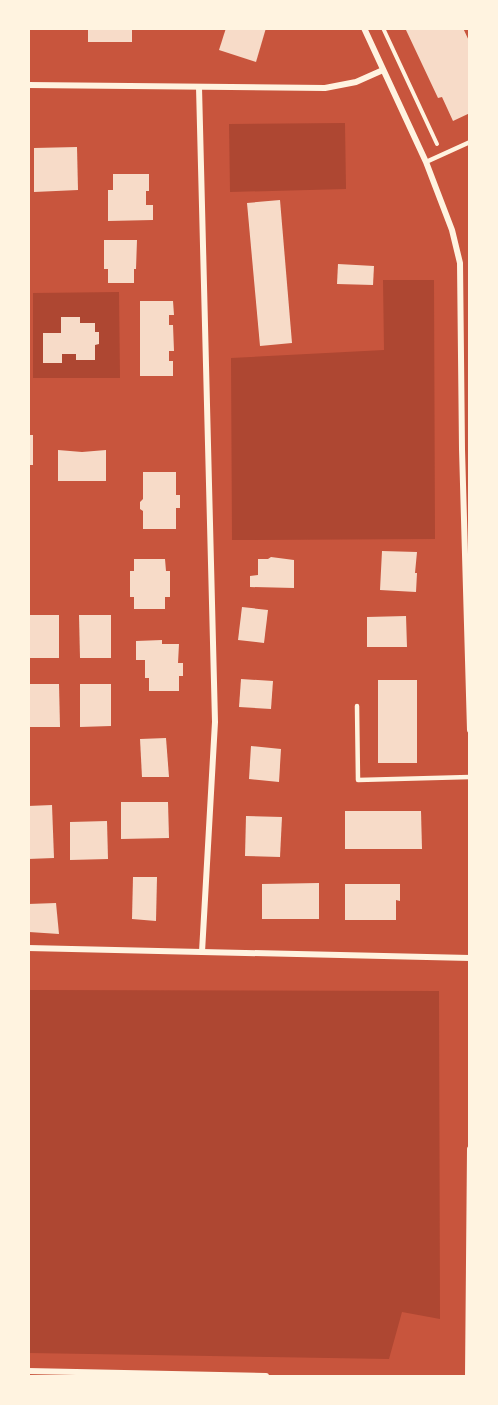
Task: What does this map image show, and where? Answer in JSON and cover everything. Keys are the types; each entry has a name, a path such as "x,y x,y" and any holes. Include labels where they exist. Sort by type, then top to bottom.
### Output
{"street":[{"path":"364,28 426,162 452,230 460,263 466,449 470,730"},
{"path":"28,85 325,88 356,82 384,70"},
{"path":"199,87 215,722 202,952"},
{"path":"28,948 470,958"},
{"path":"468,1377 470,1149"},
{"path":"28,1371 266,1377"}],"lane":[{"path":"426,162 470,142"},
{"path":"357,706 358,780 470,777"}],"path":[{"path":"383,28 437,145"}],"shaded area":[{"path":"345,123 346,189 230,192 229,124"},
{"path":"383,280 434,280 435,539 232,540 231,358 384,350"},
{"path":"119,292 120,378 33,378 33,293"},
{"path":"29,990 439,991 440,1319 402,1312 389,1359 29,1353"}],"building":[{"path":"88,28 132,28 132,42 88,42"},
{"path":"226,28 266,28 256,62 219,50"},
{"path":"409,28 463,28 470,43 470,113 453,121 442,97 438,98 406,30"},
{"path":"77,147 78,190 34,192 34,148"},
{"path":"113,174 149,174 146,205 153,205 153,220 108,221 108,190 113,190"},
{"path":"280,200 292,343 260,346 247,203"},
{"path":"104,240 137,240 134,283 108,283 108,269 104,269"},
{"path":"338,264 374,266 373,285 337,284"},
{"path":"140,301 173,301 174,315 169,315 169,325 173,325 174,351 169,351 169,361 173,361 173,376 140,376"},
{"path":"61,317 80,317 80,323 95,323 95,332 99,332 99,344 95,345 95,360 76,360 76,354 62,354 62,363 43,363 43,333 61,333"},
{"path":"28,435 33,435 33,465 28,465"},
{"path":"58,450 82,452 106,450 106,481 58,481"},
{"path":"143,472 176,472 176,495 180,495 180,508 176,508 176,529 143,529 143,511 140,509 140,502 143,499"},
{"path":"382,551 417,552 416,592 380,590"},
{"path":"271,557 294,560 294,588 250,587 250,576 258,575 258,559"},
{"path":"134,559 165,559 166,571 170,571 170,597 165,597 165,609 134,609 134,597 130,597 130,571 134,571"},
{"path":"242,607 268,610 264,643 238,640"},
{"path":"28,615 59,615 59,658 28,658"},
{"path":"79,615 111,615 111,658 80,658"},
{"path":"406,616 407,647 367,647 367,617"},
{"path":"162,640 162,644 179,644 178,663 183,663 183,676 179,676 179,691 149,691 149,678 145,678 145,660 136,660 136,641"},
{"path":"241,679 273,681 271,709 239,707"},
{"path":"378,680 417,680 417,763 378,763"},
{"path":"28,684 59,684 60,727 29,727"},
{"path":"80,684 111,684 111,726 80,727"},
{"path":"166,738 169,777 142,777 140,739"},
{"path":"251,746 281,749 279,782 249,779"},
{"path":"121,802 168,802 169,838 121,839"},
{"path":"52,805 54,858 28,859 28,806"},
{"path":"345,811 421,811 422,849 345,849"},
{"path":"246,816 282,817 280,857 245,856"},
{"path":"107,821 108,859 70,860 70,822"},
{"path":"133,877 157,877 156,921 132,919"},
{"path":"319,883 319,919 262,919 262,884"},
{"path":"345,884 400,884 400,901 396,900 396,920 345,920"},
{"path":"56,903 59,934 29,932 28,904"}]}
